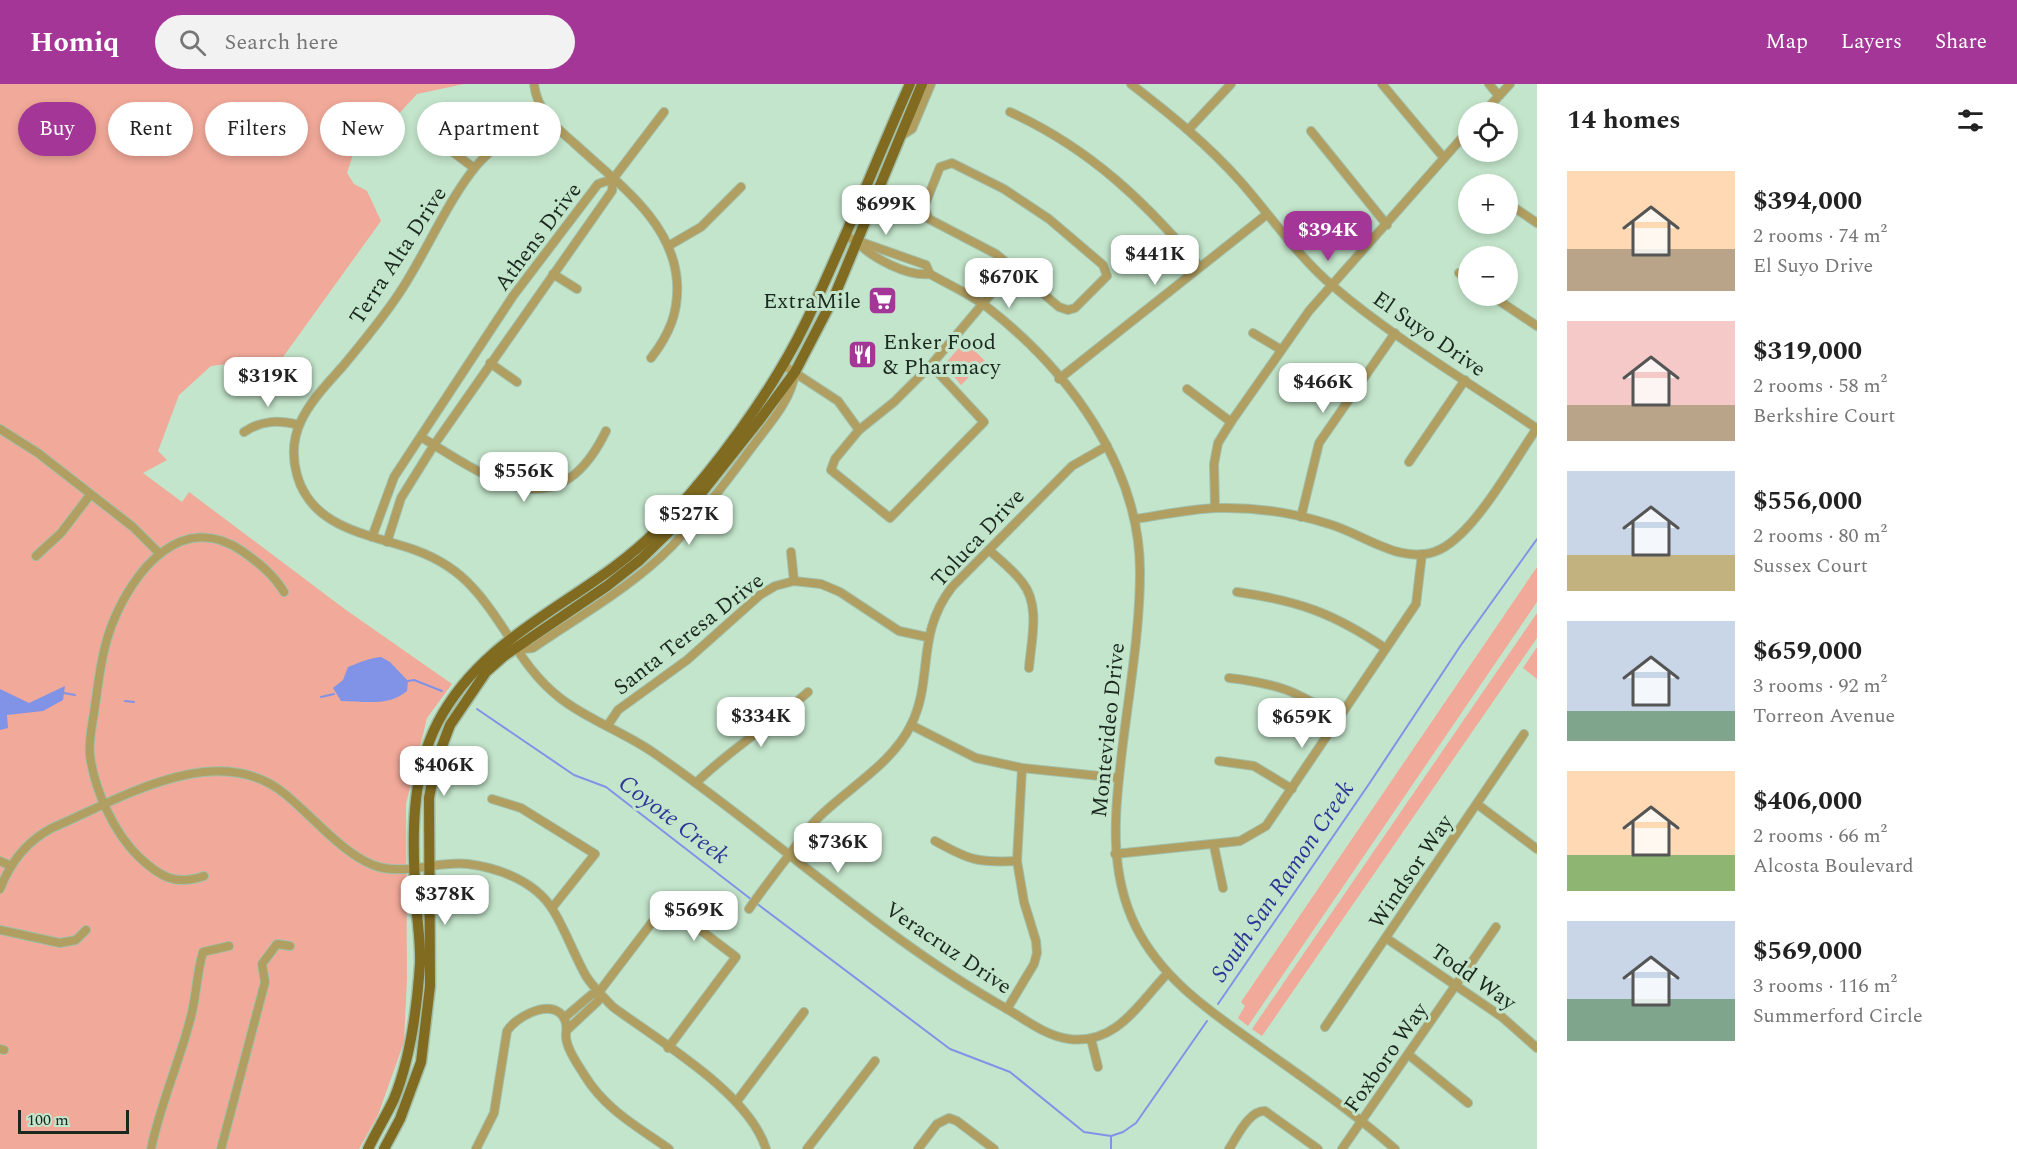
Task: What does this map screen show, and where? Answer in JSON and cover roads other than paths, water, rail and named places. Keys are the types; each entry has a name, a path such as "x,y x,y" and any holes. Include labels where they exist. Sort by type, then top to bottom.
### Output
{"main road":[{"path":"368,1149 394,1098 412,1037 420,961 414,868 417,784 435,727 464,680 624,559 657,530 746,422 783,365 807,321 910,84"},
{"path":"384,1149 400,1119 421,1062 430,986 429,798 436,762 450,725 486,672 512,645 607,586 640,560 676,525 795,372 834,297 922,84"}],"street":[{"path":"534,84 540,102"},
{"path":"898,138 912,129 931,84"},
{"name":"El Suyo Drive","path":"1131,84 1190,129 1333,286 1395,333 1537,428"},
{"path":"1190,129 1231,84"},
{"path":"1382,84 1444,158"},
{"path":"1489,84 1499,96"},
{"path":"1493,102 1510,84"},
{"path":"612,179 664,112"},
{"path":"1010,112 1036,124 1113,175 1165,225 1200,267"},
{"path":"561,130 656,222 670,245 676,268 677,290 673,324 651,358"},
{"path":"1311,131 1387,225"},
{"path":"1215,508 1214,464 1218,443 1231,422 1280,349 1309,311 1458,142"},
{"path":"458,156 474,168"},
{"name":"Terra Alta Drive","path":"485,156 474,168 402,289 378,324 315,398 299,425 294,440 294,456 302,488 317,509 344,529 417,550 459,574 488,606 512,645"},
{"path":"952,163 1012,195 1049,219 1103,265 1107,276 1075,308 1068,310 1059,306 1013,268 996,254 929,219 924,207 940,167 952,163"},
{"name":"Athens Drive","path":"372,537 394,477 535,264 598,184 612,179 612,191 490,363 401,498 387,542"},
{"path":"670,245 701,227 741,187"},
{"path":"1518,210 1537,223"},
{"path":"1059,379 1266,215"},
{"name":"Montevideo Drive","path":"844,236 857,242 866,252 919,276 930,274 984,305 1010,326 1059,379 1092,421 1118,467 1135,519 1140,571 1119,778 1115,854 1126,901 1136,927 1167,974 1395,1149"},
{"path":"931,365 984,422 890,518 831,470 835,459 859,430 894,402 931,365 1013,268"},
{"path":"553,274 577,289"},
{"path":"1507,306 1537,326"},
{"path":"1253,333 1280,349"},
{"path":"1301,517 1319,443 1395,333"},
{"path":"490,363 517,381"},
{"path":"783,365 838,401 859,430"},
{"path":"1409,462 1465,380"},
{"path":"1187,389 1231,422"},
{"path":"244,432 269,421 280,420 299,425"},
{"path":"1135,519 1215,508 1247,508 1331,524 1398,553 1422,554 1440,550 1469,526 1537,428"},
{"path":"0,429 38,453 133,527 159,553"},
{"path":"421,437 506,486 538,489 559,484 578,473 594,457 606,431"},
{"name":"Toluca Drive","path":"749,909 816,819 867,775 901,741 911,725 919,705 927,637 939,603 952,587 1072,466 1107,446"},
{"path":"36,555 61,533 90,495"},
{"path":"204,876 180,882 163,875 126,845 106,805 94,775 90,754 102,657 121,603 159,553 172,544 187,539 218,539 234,546 274,575 284,592"},
{"path":"988,550 1023,583 1031,598 1034,615 1029,668"},
{"path":"791,552 794,581"},
{"path":"1115,854 1214,846 1240,841 1266,826 1416,604 1422,554"},
{"name":"Santa Teresa Drive","path":"609,725 618,710 687,660 760,595 775,586 794,581 821,584 840,592 899,631 927,637"},
{"path":"1237,592 1280,599 1317,610 1348,623 1385,648"},
{"name":"Veracruz Drive","path":"512,645 540,680 561,699 653,752 927,958 975,991 1049,1034 1068,1039 1091,1039 1116,1029 1167,974"},
{"path":"1229,678 1270,683 1300,694 1339,718"},
{"path":"696,783 713,766 751,740 808,692"},
{"path":"911,725 942,743 976,758 1022,768 1119,778"},
{"name":"Windsor Way","path":"1325,1027 1524,734"},
{"path":"1219,761 1254,766 1292,789"},
{"path":"1007,1009 1034,964 1037,953 1017,861 1022,768"},
{"path":"0,889 11,866 38,835 174,777 225,770 248,774 268,781 346,847 373,865 390,869 462,863 488,867 515,877 552,908 586,977 599,992 613,1007 737,1101 754,1124 766,1149"},
{"path":"492,799 521,808 595,855 552,908"},
{"path":"1477,804 1537,849"},
{"path":"935,841 963,857 985,863 1017,861"},
{"path":"1214,846 1223,888"},
{"path":"0,861 11,866"},
{"path":"567,1029 598,1001 599,992 666,904 736,957 668,1048"},
{"name":"Foxboro Way","path":"1342,1149 1363,1123 1496,927"},
{"path":"0,930 60,943 76,940 86,930"},
{"name":"Todd Way","path":"1386,938 1502,1017 1537,1048"},
{"path":"221,1149 265,982 262,964 277,945 290,946"},
{"path":"151,1149 190,1023 198,991 196,974 203,952 229,946"},
{"path":"564,1018 591,995 599,992"},
{"path":"476,1149 494,1113 510,1026 536,1011 545,1009 559,1012 564,1018 567,1042 575,1059 599,1094 623,1118 669,1149"},
{"path":"737,1101 804,1012"},
{"path":"1091,1039 1098,1067"},
{"path":"1409,1055 1468,1103"},
{"path":"807,1149 875,1061"},
{"path":"1229,1149 1252,1115 1259,1110 1265,1111 1318,1149"},
{"path":"918,1149 938,1124 949,1118 957,1121 994,1149"}],"water":[{"path":"381,657 390,662 408,681 407,691 384,701 341,701 333,688 343,680 348,667"},
{"path":"65,686 63,700 43,711 7,715 8,728 0,730 0,689 29,703"}],"waterway":[{"name":"South San Ramon Creek","path":"1218,1004 1461,645 1537,539"},
{"name":"Coyote Creek","path":"408,681 414,680 442,691"},
{"name":"Coyote Creek","path":"64,693 75,695"},
{"name":"Coyote Creek","path":"321,697 334,694"},
{"name":"Coyote Creek","path":"125,701 134,702"},
{"name":"Coyote Creek","path":"477,709 574,775 606,787 752,900"},
{"name":"Coyote Creek","path":"756,903 950,1049 1010,1072 1084,1132 1111,1136 1123,1132 1136,1123 1207,1021"},
{"path":"1111,1137 1111,1149"}],"place":[{"name":"ExtraMile","path":"882,300"},
{"name":"Enker Food & Pharmacy","path":"862,354"}]}
